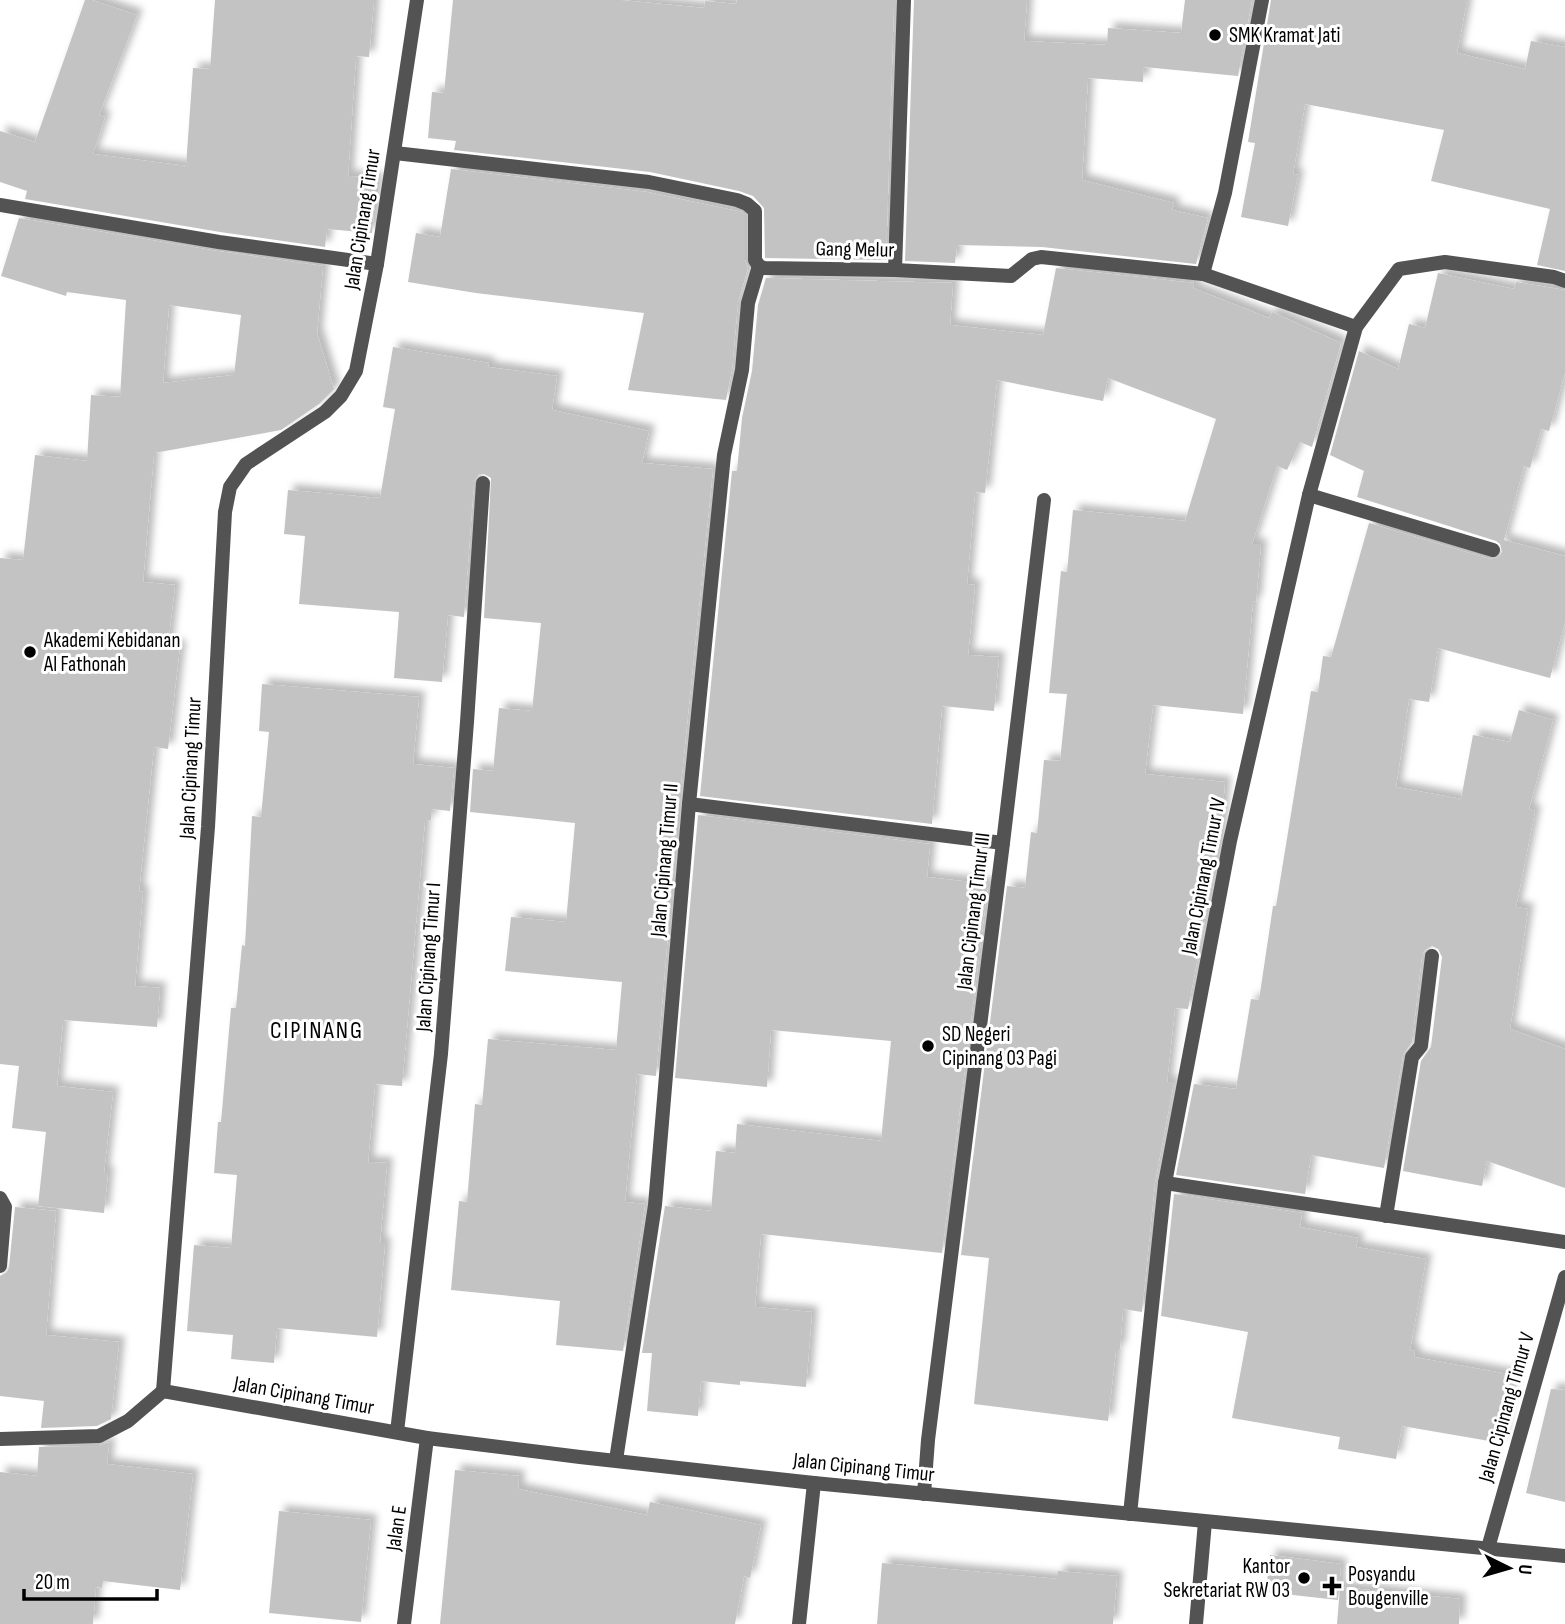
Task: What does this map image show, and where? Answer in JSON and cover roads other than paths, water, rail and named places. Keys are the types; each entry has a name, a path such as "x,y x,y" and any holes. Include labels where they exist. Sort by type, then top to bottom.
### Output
{"street":[{"name":"Jalan Cipinang Timur","path":"417,0 377,264 356,371 341,396 326,412 246,464 230,487 225,512 208,827 163,1391 427,1438 814,1483 1565,1556"},
{"path":"895,270 904,0"},
{"path":"1203,274 1225,193 1262,0"},
{"path":"394,153 649,182 737,200 755,211 755,260 759,266"},
{"path":"0,205 219,242 377,264"},
{"name":"Gang Melur","path":"759,266 1011,276 1031,259 1041,257 1203,274 1356,327"},
{"name":"Jalan Cipinang Timur IV","path":"1130,1514 1164,1184 1230,841 1309,495 1356,327 1399,270 1445,262 1554,277 1565,281"},
{"name":"Jalan Cipinang Timur II","path":"616,1460 655,1205 724,455 742,370 748,303 759,266"},
{"name":"Jalan Cipinang Timur I","path":"397,1432 441,1054 483,483"},
{"path":"1309,495 1493,550"},
{"name":"Jalan Cipinang Timur III","path":"924,1494 928,1440 1044,500"},
{"path":"690,804 1003,843"},
{"path":"1386,1216 1412,1057 1421,1046 1432,956"},
{"path":"1164,1184 1565,1242"},
{"path":"0,1198 5,1207 0,1266"},
{"name":"Jalan Cipinang Timur V","path":"1488,1548 1565,1277"},
{"path":"0,1439 99,1436 128,1420 163,1391"},
{"name":"Jalan E","path":"404,1624 427,1438"},
{"path":"799,1624 814,1483"},
{"path":"1196,1624 1205,1522"}],"place":[{"name":"SMK Kramat Jati","path":"1215,35"},
{"name":"Akademi Kebidanan Al Fathonah","path":"30,652"},
{"name":"SD Negeri Cipinang 03 Pagi","path":"928,1046"},
{"name":"Kantor Sekretariat RW 03","path":"1304,1578"},
{"name":"Posyandu Bougenville","path":"1332,1586"}],"district":[{"name":"CIPINANG","path":"317,1030"}]}
